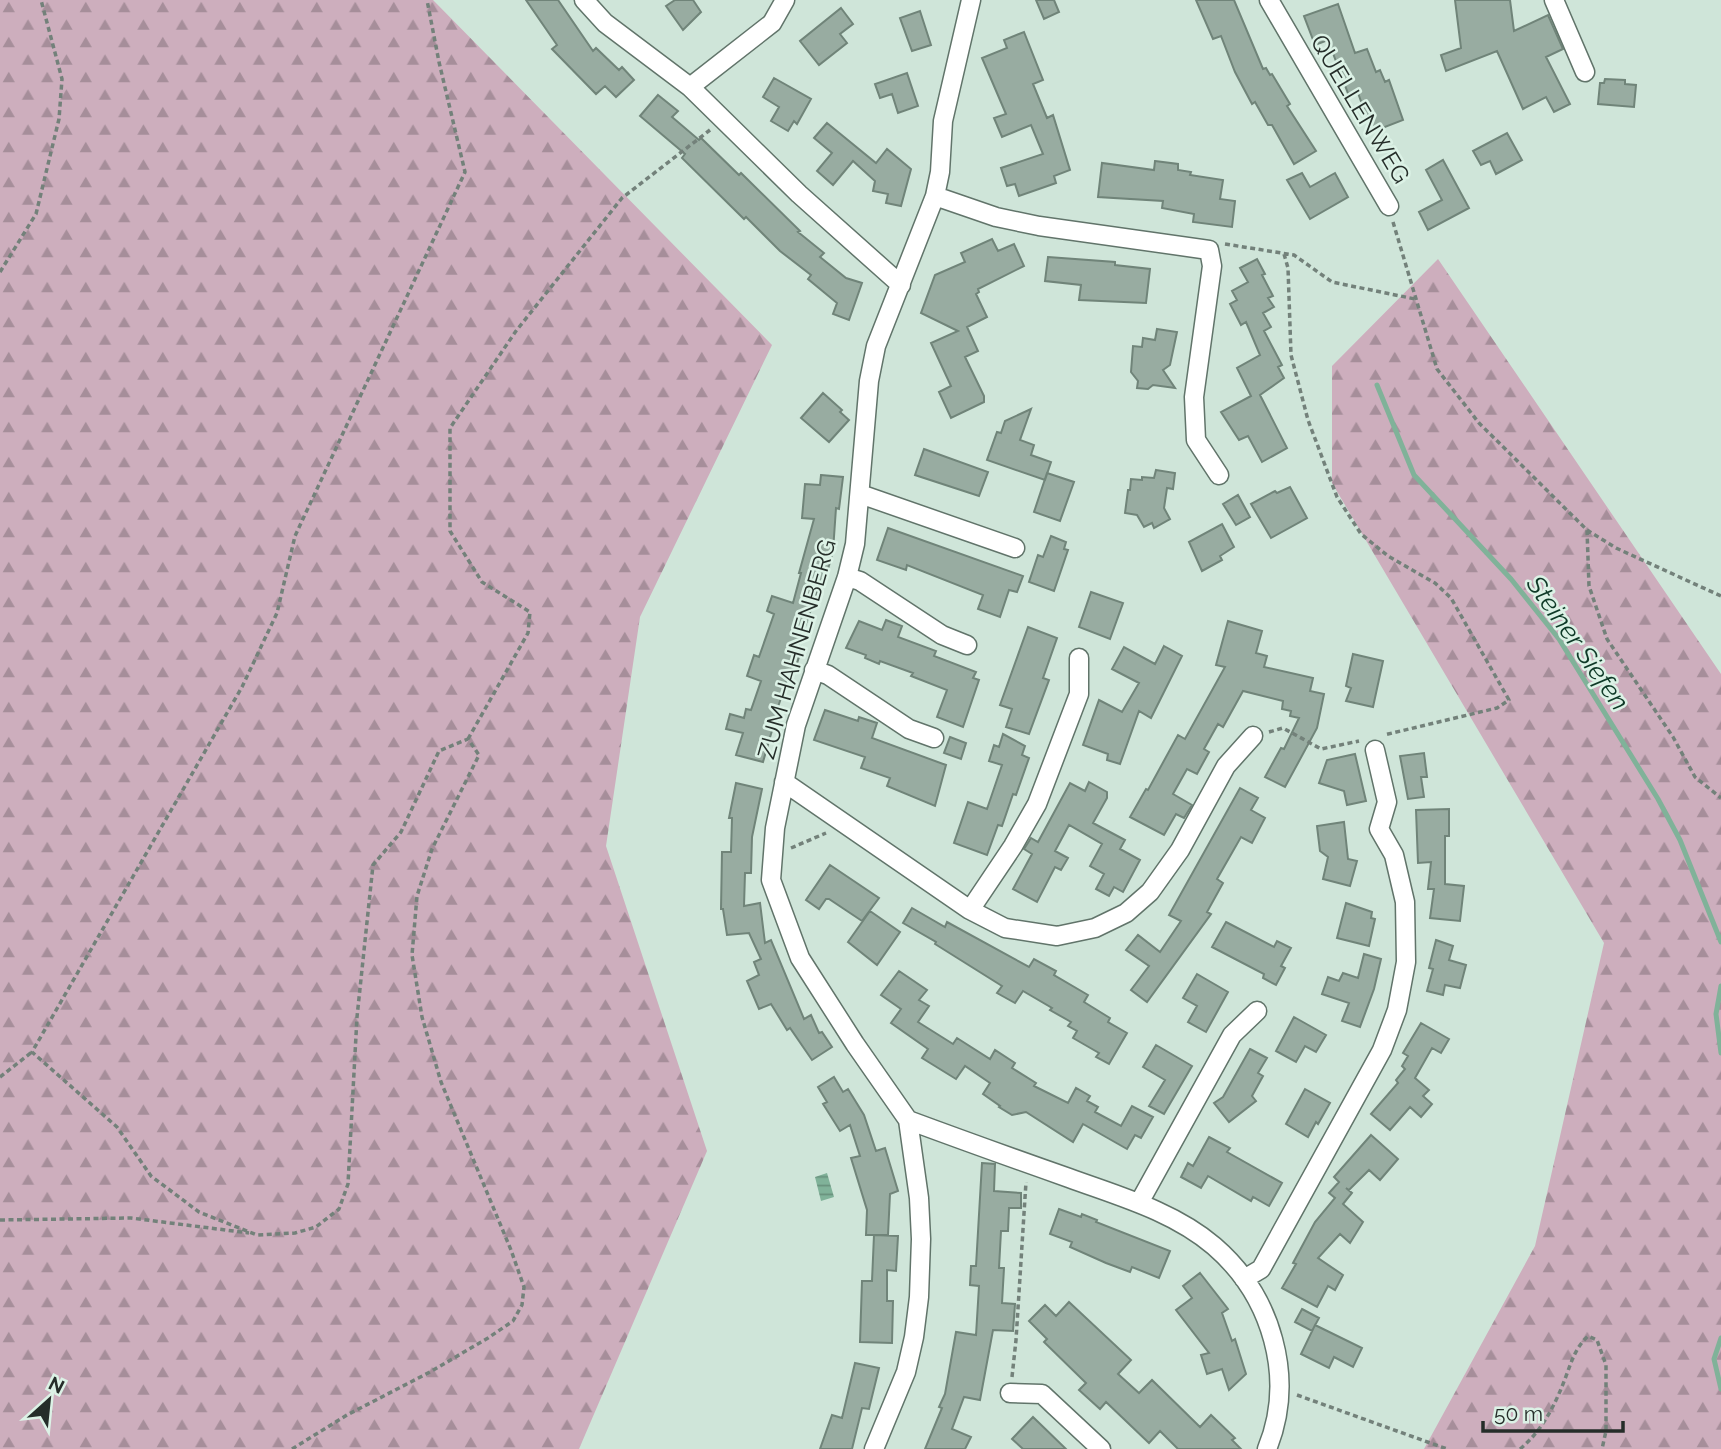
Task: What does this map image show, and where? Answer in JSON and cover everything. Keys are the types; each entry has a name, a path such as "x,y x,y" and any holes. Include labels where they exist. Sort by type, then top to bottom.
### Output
{"street":[{"path":"584,0 605,23 690,87 799,194 901,285"},
{"path":"690,87 772,23 785,0"},
{"name":"ZUM HAHNENBERG","path":"874,1449 906,1372 919,1297 919,1198 908,1120 800,958 771,880 775,828 796,725 847,577 855,544 869,381 876,346 935,195 940,172 943,121 971,0"},
{"name":"QUELLENWEG","path":"1269,0 1389,206"},
{"path":"1554,0 1585,72"},
{"path":"935,195 996,217 1040,226 1209,250 1212,266 1195,407 1196,440 1219,475"},
{"path":"860,494 1015,548"},
{"path":"847,577 860,581 942,635 967,645"},
{"path":"970,910 1013,846 1037,804 1079,694 1080,658"},
{"path":"814,670 828,675 909,729 934,738"},
{"path":"784,782 970,910 1005,928 1057,936 1095,928 1126,913 1150,892 1166,872 1227,766 1253,736"},
{"path":"1244,1279 1261,1269 1382,1050 1397,1010 1406,962 1405,902 1394,855 1379,829 1387,802 1369,743"},
{"path":"1139,1203 1233,1035 1257,1011"},
{"path":"908,1120 1139,1203 1177,1222 1214,1246 1244,1279 1261,1306 1275,1342 1281,1381 1275,1429 1267,1449"},
{"path":"1010,1393 1042,1394 1101,1449"}],"path":[{"path":"0,272 36,214 59,120 62,79 41,0"},
{"path":"0,1077 32,1052 242,687 277,613 295,536 465,172 427,0"},
{"path":"0,1220 131,1218 257,1235 295,1233 316,1227 338,1209 348,1184 357,1017 373,866 401,832 439,751 468,739 528,633 530,612 482,582 450,531 450,428 516,331 622,198 724,119"},
{"path":"1389,206 1437,369 1479,423 1587,530 1616,548 1721,596"},
{"path":"1209,250 1227,244 1294,255 1332,282 1415,299"},
{"path":"1253,736 1283,728 1321,749 1369,743 1497,708 1509,700 1451,597 1435,583 1388,556 1362,534 1337,497 1308,420 1291,355 1288,268 1284,254"},
{"path":"1587,530 1589,586 1606,639 1673,737 1695,777 1721,798"},
{"path":"292,1449 347,1415 488,1338 513,1321 522,1305 524,1287 511,1250 441,1082 422,1017 412,955 417,896 432,849 479,755 468,739"},
{"path":"773,856 844,825"},
{"path":"32,1052 117,1127 151,1176 199,1212 257,1235"},
{"path":"1010,1393 1028,1164"},
{"path":"1520,1449 1532,1440 1552,1410 1577,1346 1588,1336 1597,1340 1606,1365 1606,1431 1602,1449"},
{"path":"1280,1389 1447,1449"}],"green space":[{"path":"0,0 433,0 772,345 640,617 606,846 707,1151 579,1449 0,1449"},
{"path":"1438,259 1721,674 1721,1449 1424,1449 1535,1246 1604,943 1332,483 1332,366"}],"shaded area":[{"path":"827,1173 834,1197 821,1201 815,1177"}],"building":[{"path":"526,0 558,0 593,51 596,48 619,70 622,67 634,80 616,97 605,86 596,94 552,49 557,45"},
{"path":"675,0 693,0 701,12 683,30 666,6"},
{"path":"1036,0 1054,0 1059,12 1044,19"},
{"path":"1196,0 1234,0 1263,69 1266,68 1270,75 1272,74 1290,104 1287,106 1316,151 1294,164 1272,125 1268,125 1255,102 1252,104 1235,72 1221,36 1213,39"},
{"path":"1455,0 1510,0 1514,31 1548,15 1563,49 1546,57 1570,104 1554,112 1546,97 1523,109 1497,51 1446,71 1441,55 1461,48"},
{"path":"1338,4 1355,53 1367,49 1376,72 1380,70 1385,82 1389,80 1403,120 1372,132 1358,93 1349,96 1328,40 1315,45 1304,16"},
{"path":"841,8 853,24 840,34 847,43 819,65 800,41"},
{"path":"920,11 931,45 912,51 900,18"},
{"path":"1024,32 1043,80 1033,84 1047,118 1053,115 1070,170 1054,176 1056,183 1019,196 1015,184 1007,186 1001,168 1043,154 1031,125 1002,137 994,118 1006,114 982,58 1007,48 1004,40"},
{"path":"907,73 918,106 898,113 892,94 880,98 875,84"},
{"path":"774,78 811,99 797,124 794,121 788,131 771,121 779,107 763,97"},
{"path":"1605,79 1625,80 1625,84 1636,85 1634,107 1598,104 1600,83 1604,83"},
{"path":"658,95 678,111 672,117 699,140 701,138 739,175 741,173 800,231 798,232 824,253 820,257 846,278 862,283 849,320 833,314 837,303 808,279 811,275 780,251 746,217 744,219 682,158 685,154 640,116"},
{"path":"827,123 876,163 887,149 911,169 901,206 886,203 888,194 873,191 875,181 853,161 833,185 817,171 832,153 814,138"},
{"path":"1507,133 1522,160 1496,174 1490,161 1481,165 1473,151"},
{"path":"1443,160 1469,208 1428,230 1419,212 1442,200 1426,170"},
{"path":"1155,161 1178,164 1178,170 1191,172 1190,175 1223,180 1220,199 1235,201 1232,227 1193,222 1194,214 1162,208 1163,201 1098,197 1102,163 1154,170"},
{"path":"1302,173 1310,187 1335,173 1348,197 1310,219 1287,180"},
{"path":"992,239 998,251 1014,244 1024,266 978,289 976,294 987,317 967,327 978,351 965,357 984,396 984,402 951,418 939,392 951,386 931,343 958,331 921,313 935,275 965,262 961,253"},
{"path":"1048,257 1115,262 1115,265 1150,269 1146,303 1079,300 1081,285 1045,281"},
{"path":"1257,259 1273,296 1268,298 1274,307 1263,313 1271,327 1264,331 1282,365 1278,367 1284,378 1260,395 1287,448 1262,462 1248,436 1239,440 1221,412 1251,396 1237,368 1260,355 1246,322 1241,325 1230,304 1237,300 1232,291 1248,282 1240,268"},
{"path":"1157,329 1177,332 1170,365 1163,370 1175,388 1153,385 1148,389 1137,388 1138,381 1131,372 1133,346 1142,347 1143,338 1155,340"},
{"path":"823,393 849,420 829,442 801,418"},
{"path":"1031,409 1020,440 1034,445 1031,455 1051,462 1045,480 987,460 997,432 1001,433 1005,421"},
{"path":"924,449 988,472 979,496 915,475"},
{"path":"1156,470 1175,473 1173,489 1167,488 1164,508 1170,519 1154,528 1152,523 1144,527 1137,515 1125,513 1128,490 1131,479 1154,478"},
{"path":"1047,473 1074,482 1060,521 1034,512"},
{"path":"821,475 843,477 839,509 836,508 833,551 825,580 822,579 798,646 802,647 795,670 791,668 778,707 782,708 776,727 773,727 763,762 736,755 743,733 726,729 730,714 744,718 746,709 751,710 761,681 747,676 754,655 759,657 774,614 767,611 772,596 793,603 814,519 802,518 805,484 820,485"},
{"path":"1290,487 1307,518 1271,538 1251,504 1275,491 1277,493"},
{"path":"1238,495 1250,517 1236,525 1223,504"},
{"path":"1222,524 1234,547 1220,556 1222,560 1202,571 1189,542"},
{"path":"888,528 1023,576 1017,592 1009,590 1000,617 978,609 983,595 907,565 906,570 877,560"},
{"path":"1051,536 1066,542 1064,549 1068,550 1054,591 1029,582 1038,555 1043,557"},
{"path":"1091,592 1123,603 1110,639 1079,627"},
{"path":"886,620 902,626 898,637 936,651 934,656 976,672 973,678 979,680 963,727 937,717 947,690 911,676 913,673 880,661 879,664 865,658 866,655 846,648 859,621 882,630"},
{"path":"1228,621 1262,631 1256,653 1267,656 1264,667 1313,678 1310,691 1324,694 1317,728 1285,787 1265,777 1281,748 1284,749 1299,718 1290,716 1291,711 1282,709 1283,701 1243,691 1223,727 1218,724 1204,749 1209,752 1197,774 1187,769 1173,794 1192,805 1184,818 1176,814 1164,835 1130,817 1178,735 1185,739 1225,667 1216,665"},
{"path":"1028,627 1057,638 1043,678 1049,680 1029,734 1006,727 1012,709 1000,705"},
{"path":"1164,646 1182,656 1151,718 1139,711 1120,764 1107,760 1108,754 1083,745 1099,700 1122,712 1139,683 1112,669 1124,647 1155,664"},
{"path":"1353,654 1383,661 1373,707 1346,701 1351,688 1346,686"},
{"path":"825,710 858,721 859,717 877,723 872,738 946,765 935,806 887,786 890,778 861,768 865,757 814,740"},
{"path":"1003,734 1025,746 1022,755 1029,758 1016,795 1013,794 1002,826 998,825 987,855 954,843 968,802 987,809 1002,765 989,761 994,745 999,747"},
{"path":"950,737 966,743 961,759 944,753"},
{"path":"1424,753 1427,777 1421,777 1424,797 1408,799 1400,756"},
{"path":"1355,754 1366,801 1347,805 1344,791 1319,783 1327,760"},
{"path":"1089,782 1107,792 1107,798 1093,823 1125,840 1120,849 1140,860 1123,892 1114,887 1109,896 1096,889 1104,874 1090,866 1102,844 1069,825 1055,851 1068,858 1061,870 1055,867 1037,902 1013,889 1032,854 1024,849 1031,838 1038,842 1070,783 1085,791"},
{"path":"736,783 762,789 752,837 751,873 745,873 744,906 760,903 765,943 771,940 804,1019 811,1015 819,1033 822,1032 832,1047 812,1060 790,1028 787,1030 771,1004 759,1009 747,981 759,975 754,962 761,959 749,933 727,935 721,909 722,852 731,852 732,818 729,818"},
{"path":"1240,788 1258,798 1251,810 1265,818 1252,843 1241,837 1217,879 1223,883 1207,912 1211,914 1147,1002 1131,990 1149,966 1126,950 1138,935 1160,952 1181,921 1169,915"},
{"path":"1449,809 1449,836 1445,836 1445,884 1464,886 1460,921 1430,918 1434,889 1428,889 1431,862 1418,863 1416,810"},
{"path":"1344,822 1348,859 1357,861 1350,886 1323,879 1328,857 1320,851 1317,826"},
{"path":"830,865 879,898 862,921 829,899 826,899 819,909 806,900"},
{"path":"1346,903 1372,912 1371,918 1375,919 1369,946 1337,938"},
{"path":"912,908 945,927 947,922 1029,967 1034,959 1056,971 1054,975 1088,995 1084,1002 1110,1018 1108,1022 1127,1033 1109,1064 1096,1057 1099,1053 1073,1038 1077,1031 1068,1026 1071,1022 1050,1010 1052,1008 1023,991 1015,1003 997,993 1002,986 903,923"},
{"path":"870,911 900,932 877,965 848,942"},
{"path":"1226,922 1274,947 1277,941 1291,948 1281,966 1285,968 1276,985 1263,978 1264,974 1212,947"},
{"path":"1436,940 1453,946 1449,960 1466,965 1460,988 1445,985 1443,995 1427,991"},
{"path":"1364,954 1381,959 1374,989 1360,1027 1342,1021 1349,1003 1322,994 1328,977 1339,981 1343,973 1358,978"},
{"path":"899,971 927,990 919,1000 929,1006 918,1022 953,1044 957,1038 990,1059 995,1050 1015,1063 1012,1068 1036,1083 1034,1086 1068,1103 1076,1088 1090,1096 1087,1101 1098,1107 1095,1112 1121,1126 1132,1106 1153,1117 1141,1138 1135,1135 1127,1149 1083,1124 1073,1142 1026,1112 1012,1115 999,1107 983,1094 990,1083 965,1066 956,1079 922,1058 928,1049 891,1023 901,1009 881,995"},
{"path":"1197,974 1228,992 1206,1032 1188,1022 1197,1006 1183,998"},
{"path":"1294,1017 1326,1035 1316,1052 1305,1046 1296,1062 1276,1051"},
{"path":"1421,1023 1449,1039 1441,1053 1432,1048 1415,1078 1429,1090 1423,1096 1432,1104 1421,1117 1410,1107 1390,1130 1371,1114 1398,1083 1396,1080 1405,1069 1402,1066 1408,1056 1403,1053"},
{"path":"1156,1045 1192,1066 1164,1114 1149,1106 1165,1080 1143,1067"},
{"path":"1250,1049 1267,1058 1258,1073 1263,1076 1252,1096 1256,1101 1229,1122 1214,1103 1223,1097"},
{"path":"834,1077 843,1092 848,1089 864,1115 876,1151 885,1148 898,1191 890,1194 888,1235 866,1235 867,1210 851,1158 860,1156 850,1125 840,1131 823,1104 827,1102 818,1087"},
{"path":"1305,1089 1330,1103 1308,1137 1286,1124"},
{"path":"1371,1135 1398,1159 1380,1180 1369,1170 1349,1190 1346,1188 1352,1193 1343,1204 1363,1222 1350,1243 1340,1234 1318,1258 1343,1275 1335,1290 1328,1286 1317,1307 1282,1288 1315,1222 1335,1198 1329,1193 1339,1182 1334,1177"},
{"path":"1209,1137 1230,1148 1227,1152 1282,1183 1269,1206 1253,1197 1251,1201 1208,1176 1201,1188 1181,1177 1188,1163 1193,1166"},
{"path":"982,1163 995,1164 994,1191 1021,1193 1021,1208 1009,1208 1008,1231 1001,1231 999,1268 1004,1268 1002,1303 1015,1304 1013,1331 993,1330 980,1400 964,1397 952,1429 971,1437 965,1449 925,1449 942,1408 939,1407 945,1394 956,1332 976,1335 979,1286 970,1285 971,1266 976,1266"},
{"path":"1059,1209 1081,1217 1082,1214 1170,1251 1159,1278 1132,1267 1130,1272 1106,1263 1070,1247 1072,1242 1050,1234"},
{"path":"874,1235 898,1236 896,1271 887,1270 887,1301 893,1301 892,1343 860,1342 862,1281 872,1281"},
{"path":"1200,1273 1228,1309 1222,1313 1232,1341 1235,1339 1246,1374 1229,1390 1222,1369 1207,1374 1201,1355 1209,1353 1176,1310 1192,1298 1183,1286"},
{"path":"1069,1302 1131,1360 1118,1374 1139,1393 1152,1380 1200,1427 1211,1415 1235,1438 1232,1440 1241,1449 1178,1449 1160,1431 1149,1443 1106,1402 1100,1409 1079,1390 1086,1383 1044,1342 1047,1339 1029,1321 1045,1305 1056,1316"},
{"path":"1302,1309 1319,1318 1312,1331 1295,1322"},
{"path":"1315,1325 1362,1348 1353,1367 1334,1357 1329,1368 1301,1354"},
{"path":"855,1363 879,1368 869,1409 862,1408 852,1449 820,1449 832,1415 842,1418"},
{"path":"1033,1417 1066,1449 1023,1449 1012,1439"}],"waterway":[{"name":"Steiner Siefen","path":"1377,385 1414,475 1511,579 1559,639 1658,799 1680,840 1721,942"},
{"name":"Steiner Siefen","path":"1721,986 1716,1014 1721,1053"},
{"name":"Steiner Siefen","path":"1721,1338 1714,1359 1721,1389"}]}
